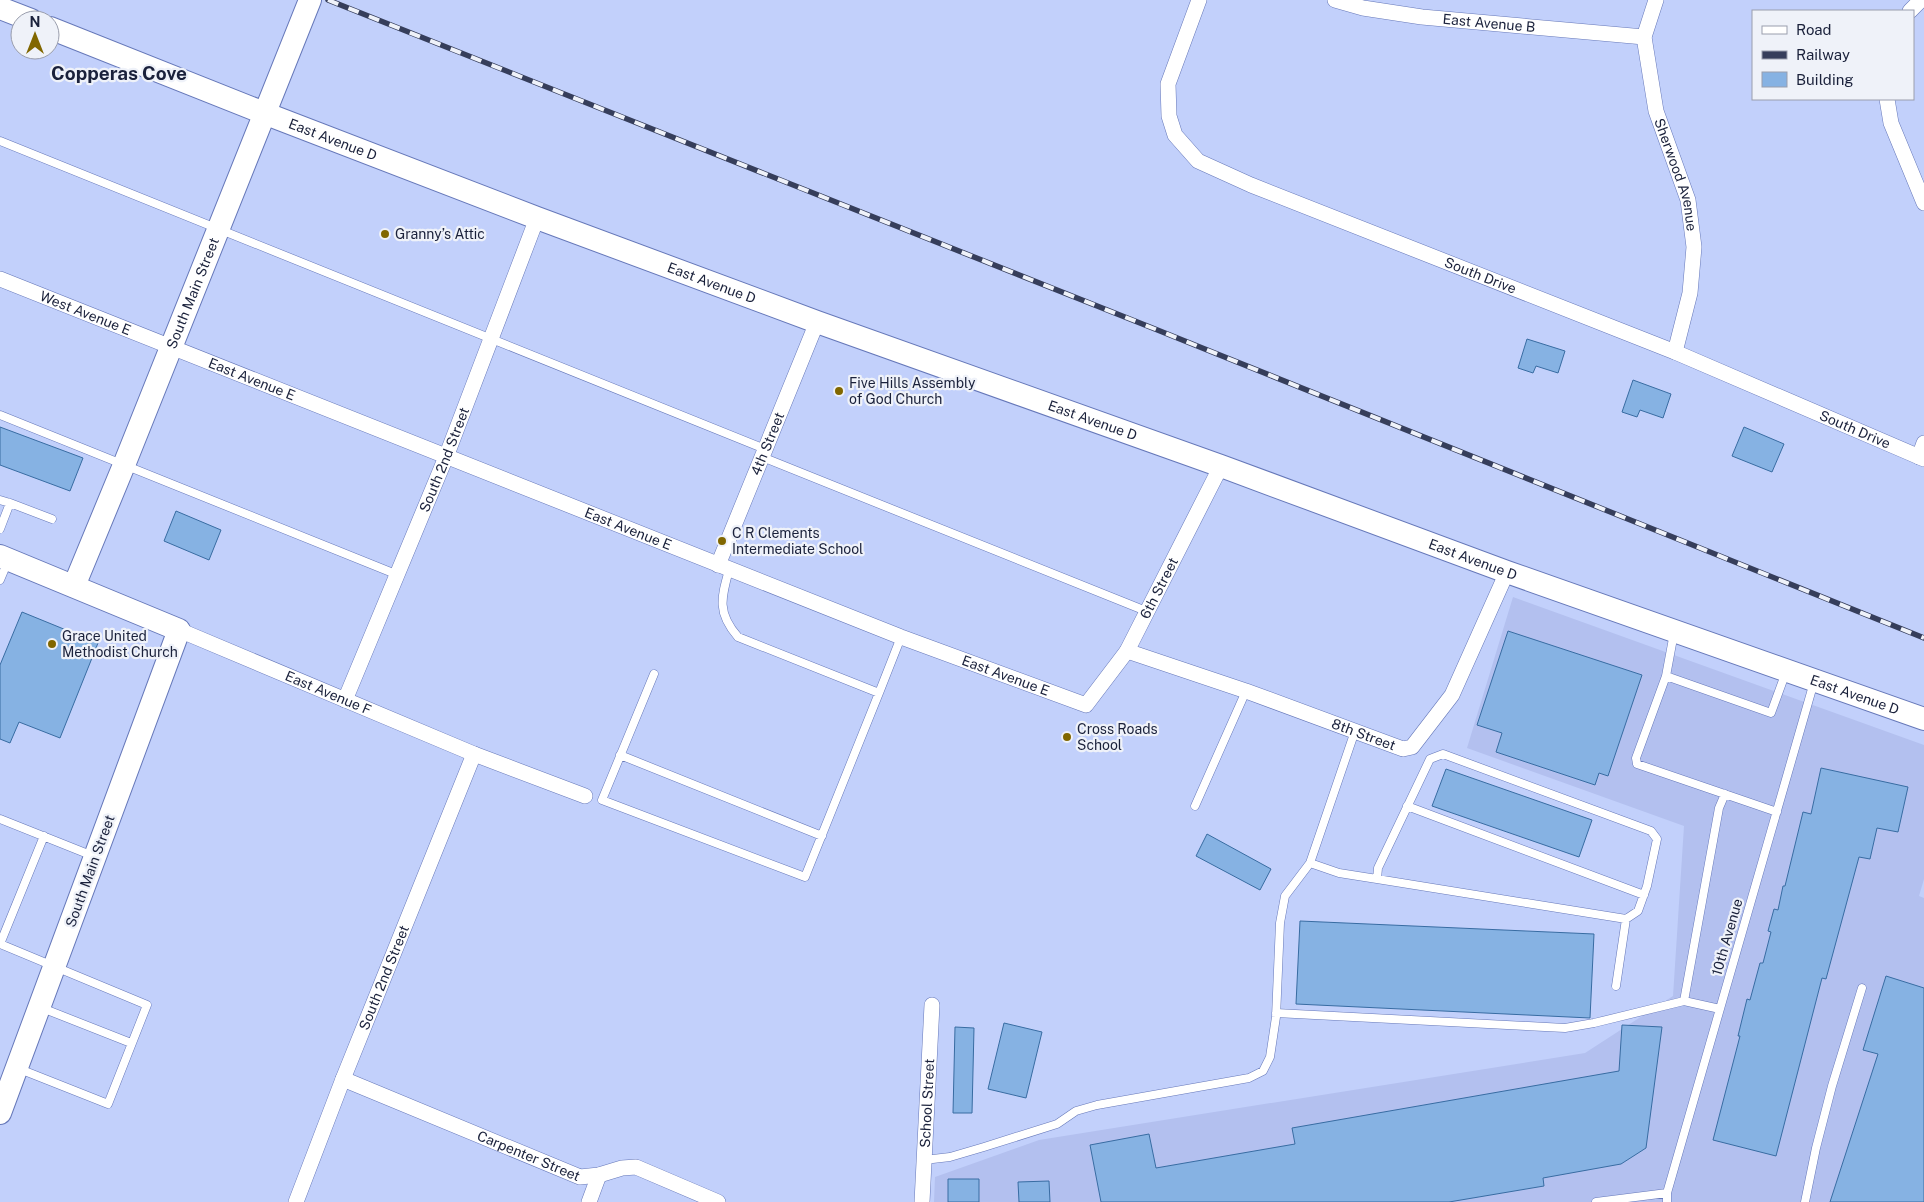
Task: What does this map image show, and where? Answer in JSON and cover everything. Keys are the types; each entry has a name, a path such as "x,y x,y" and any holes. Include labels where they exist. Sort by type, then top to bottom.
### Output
{"main road":[{"name":"South Main Street","path":"74,586 124,466 310,0"},
{"name":"East Avenue D","path":"60,32 537,218 817,322 1220,466 1674,632 1924,719"},
{"name":"East Avenue F","path":"4,557 179,630"},
{"name":"South Main Street","path":"0,1113 4,1088 16,1068 179,630"}],"street":[{"name":"South Drive","path":"1199,0 1168,84 1169,116 1175,135 1198,161 1270,192 1675,352 1922,453"},
{"name":"East Avenue B","path":"1335,0 1363,8 1422,17 1644,37"},
{"name":"Sherwood Avenue","path":"1656,0 1644,37 1656,111 1688,200 1694,247 1690,293 1675,352"},
{"path":"1911,10 1920,0"},
{"path":"1887,100 1892,123 1924,203"},
{"name":"South 2nd Street","path":"345,700 446,457 537,218"},
{"name":"West Avenue E","path":"0,279 171,348"},
{"name":"4th Street","path":"724,567 764,453 817,322"},
{"name":"East Avenue E","path":"171,348 901,637 1086,705"},
{"name":"6th Street","path":"1086,705 1127,650 1220,466"},
{"name":"8th Street","path":"1127,650 1403,749 1412,747 1452,695 1507,572"},
{"name":"East Avenue F","path":"179,630 474,754 585,796"},
{"name":"South 2nd Street","path":"296,1202 343,1079 474,754"},
{"name":"School Street","path":"922,1202 932,1005"},
{"name":"Carpenter Street","path":"343,1079 580,1177 599,1176 622,1168 636,1167 718,1202"},
{"path":"589,1202 599,1176"}],"lane":[{"path":"0,141 492,339 1146,611"},
{"path":"0,415 398,575"},
{"path":"0,500 52,519"},
{"path":"0,528 10,503"},
{"path":"0,580 4,557"},
{"path":"724,567 722,605 729,628 738,637 879,693"},
{"path":"1674,632 1670,644 1666,676 1636,758 1637,764 1777,812"},
{"path":"654,674 602,800 805,877 901,637"},
{"path":"1666,676 1771,713 1786,670"},
{"name":"10th Avenue","path":"1667,1202 1667,1193 1815,680"},
{"path":"1196,806 1246,692"},
{"path":"924,1160 950,1157 984,1148 1056,1124 1076,1111 1096,1105 1249,1078 1263,1071 1270,1057 1276,1012 1280,922 1285,896 1310,863 1355,731"},
{"path":"1310,863 1339,873 1626,919 1638,911 1644,895 1657,839 1651,831 1442,754 1430,759 1378,868 1377,879"},
{"path":"620,755 822,836"},
{"path":"1684,1001 1719,808 1724,794"},
{"path":"1407,806 1644,895"},
{"path":"0,818 95,857"},
{"path":"16,1068 108,1104 147,1005 0,944 44,836"},
{"path":"1616,986 1626,919"},
{"path":"1805,1202 1832,1086 1862,988"},
{"path":"1276,1012 1565,1028 1594,1023 1684,1001 1720,1009"},
{"path":"39,1007 131,1043"},
{"path":"1596,1202 1667,1193"}],"shaded area":[{"path":"1513,597 1924,745 1924,879 1919,896 1924,898 1924,1202 934,1202 935,1177 1039,1140 1585,1053 1673,996 1684,826 1467,748"}],"building":[{"path":"1527,339 1565,351 1558,373 1536,366 1533,373 1518,368"},
{"path":"1633,380 1671,394 1663,418 1640,410 1637,417 1622,412"},
{"path":"0,427 83,458 70,491 0,465"},
{"path":"1744,427 1784,444 1772,472 1732,456"},
{"path":"176,511 221,530 209,560 164,541"},
{"path":"22,612 98,643 60,738 19,722 10,743 0,739 0,665"},
{"path":"1508,631 1642,675 1608,776 1599,773 1595,785 1496,752 1502,733 1477,725"},
{"path":"1821,768 1908,787 1898,832 1877,828 1870,859 1859,857 1826,979 1822,978 1776,1156 1713,1140 1740,1036 1738,1036 1747,999 1750,1000 1760,963 1763,963 1771,932 1768,931 1774,909 1778,910 1803,812 1811,814"},
{"path":"1446,769 1592,820 1579,857 1432,806"},
{"path":"1207,834 1271,869 1260,890 1196,856"},
{"path":"1300,921 1594,934 1590,1018 1296,1004"},
{"path":"1886,976 1924,988 1924,1202 1830,1202 1878,1054 1863,1050"},
{"path":"1004,1023 1042,1032 1026,1098 988,1089"},
{"path":"1622,1025 1662,1027 1646,1148 1621,1164 1543,1178 1544,1186 1449,1202 1101,1202 1090,1145 1149,1134 1156,1168 1295,1144 1292,1128 1619,1071"},
{"path":"955,1027 974,1028 972,1113 953,1113"},
{"path":"948,1179 979,1179 979,1202 948,1202"},
{"path":"1049,1181 1050,1202 1019,1202 1018,1182"}],"railway":[{"path":"328,0 1924,638"}],"place":[{"name":"Granny’s Attic","path":"385,234"},
{"name":"Five Hills Assembly of God Church","path":"839,391"},
{"name":"C R Clements Intermediate School","path":"722,541"},
{"name":"Grace United Methodist Church","path":"52,644"},
{"name":"Cross Roads School","path":"1067,737"}],"district":[{"name":"Copperas Cove","path":"119,73"}]}
